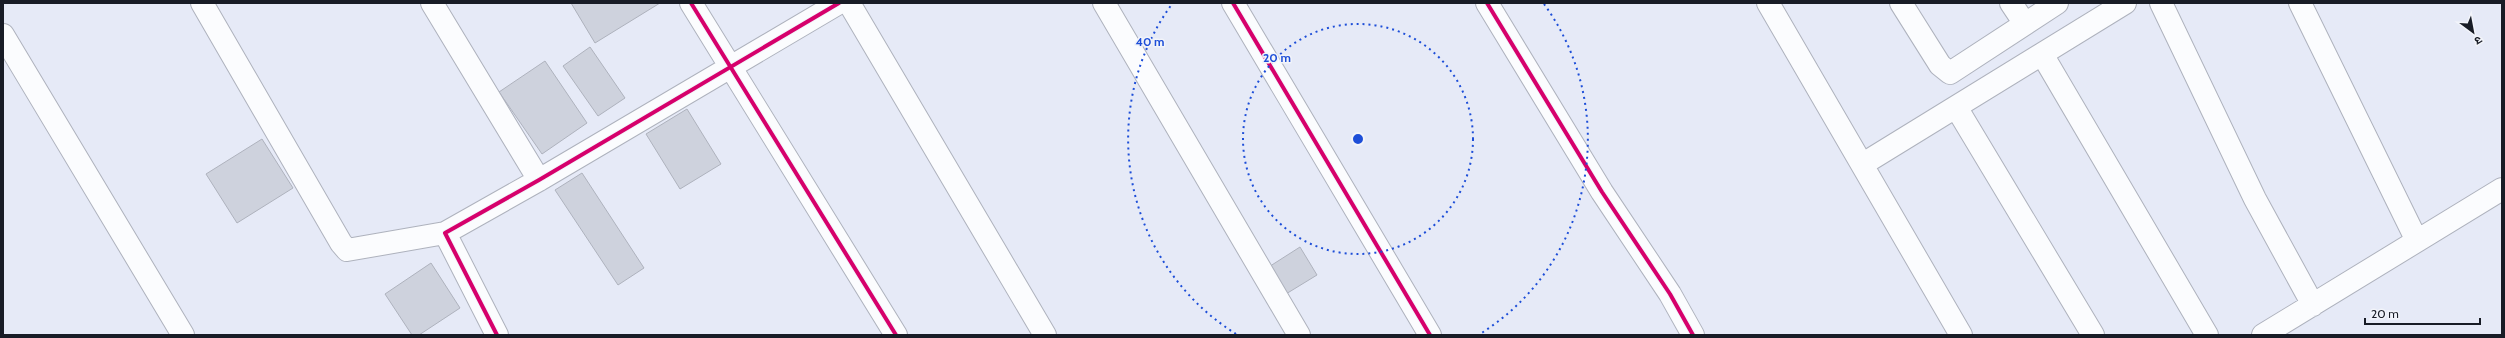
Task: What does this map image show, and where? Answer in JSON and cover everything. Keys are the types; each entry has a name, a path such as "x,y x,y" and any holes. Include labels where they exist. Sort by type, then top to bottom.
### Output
{"street":[{"path":"202,3 341,243 347,250 444,233 539,180 839,3"},
{"path":"432,3 539,180"},
{"path":"691,3 896,335"},
{"path":"849,3 1045,335"},
{"path":"1104,3 1299,335"},
{"path":"1234,3 1430,335"},
{"path":"1487,3 1602,192 1670,294 1693,335"},
{"path":"1768,3 1863,164 1961,335"},
{"path":"1901,3 1940,65 1950,73 2057,3"},
{"path":"2011,3 2025,24"},
{"path":"1863,164 2125,3"},
{"path":"2162,3 2255,199 2313,304"},
{"path":"2300,3 2418,240"},
{"path":"3,35 183,335"},
{"path":"2042,54 2207,335"},
{"path":"1956,108 2093,335"},
{"path":"2262,335 2502,189"},
{"path":"444,233 497,335"}],"building":[{"path":"571,3 660,3 595,43"},
{"path":"590,47 625,98 598,116 563,66"},
{"path":"545,61 587,123 542,154 499,92"},
{"path":"687,109 721,164 680,189 646,134"},
{"path":"262,139 293,188 237,223 206,174"},
{"path":"582,173 644,268 618,285 555,190"},
{"path":"1300,247 1317,275 1281,297 1264,270"},
{"path":"431,263 460,308 419,335 412,335 385,294"}],"cycle path":[{"path":"691,3 896,335"},
{"path":"497,335 445,233 539,180 839,3"},
{"path":"1233,3 1430,335"},
{"path":"1487,3 1602,192 1670,294 1693,335"}]}
